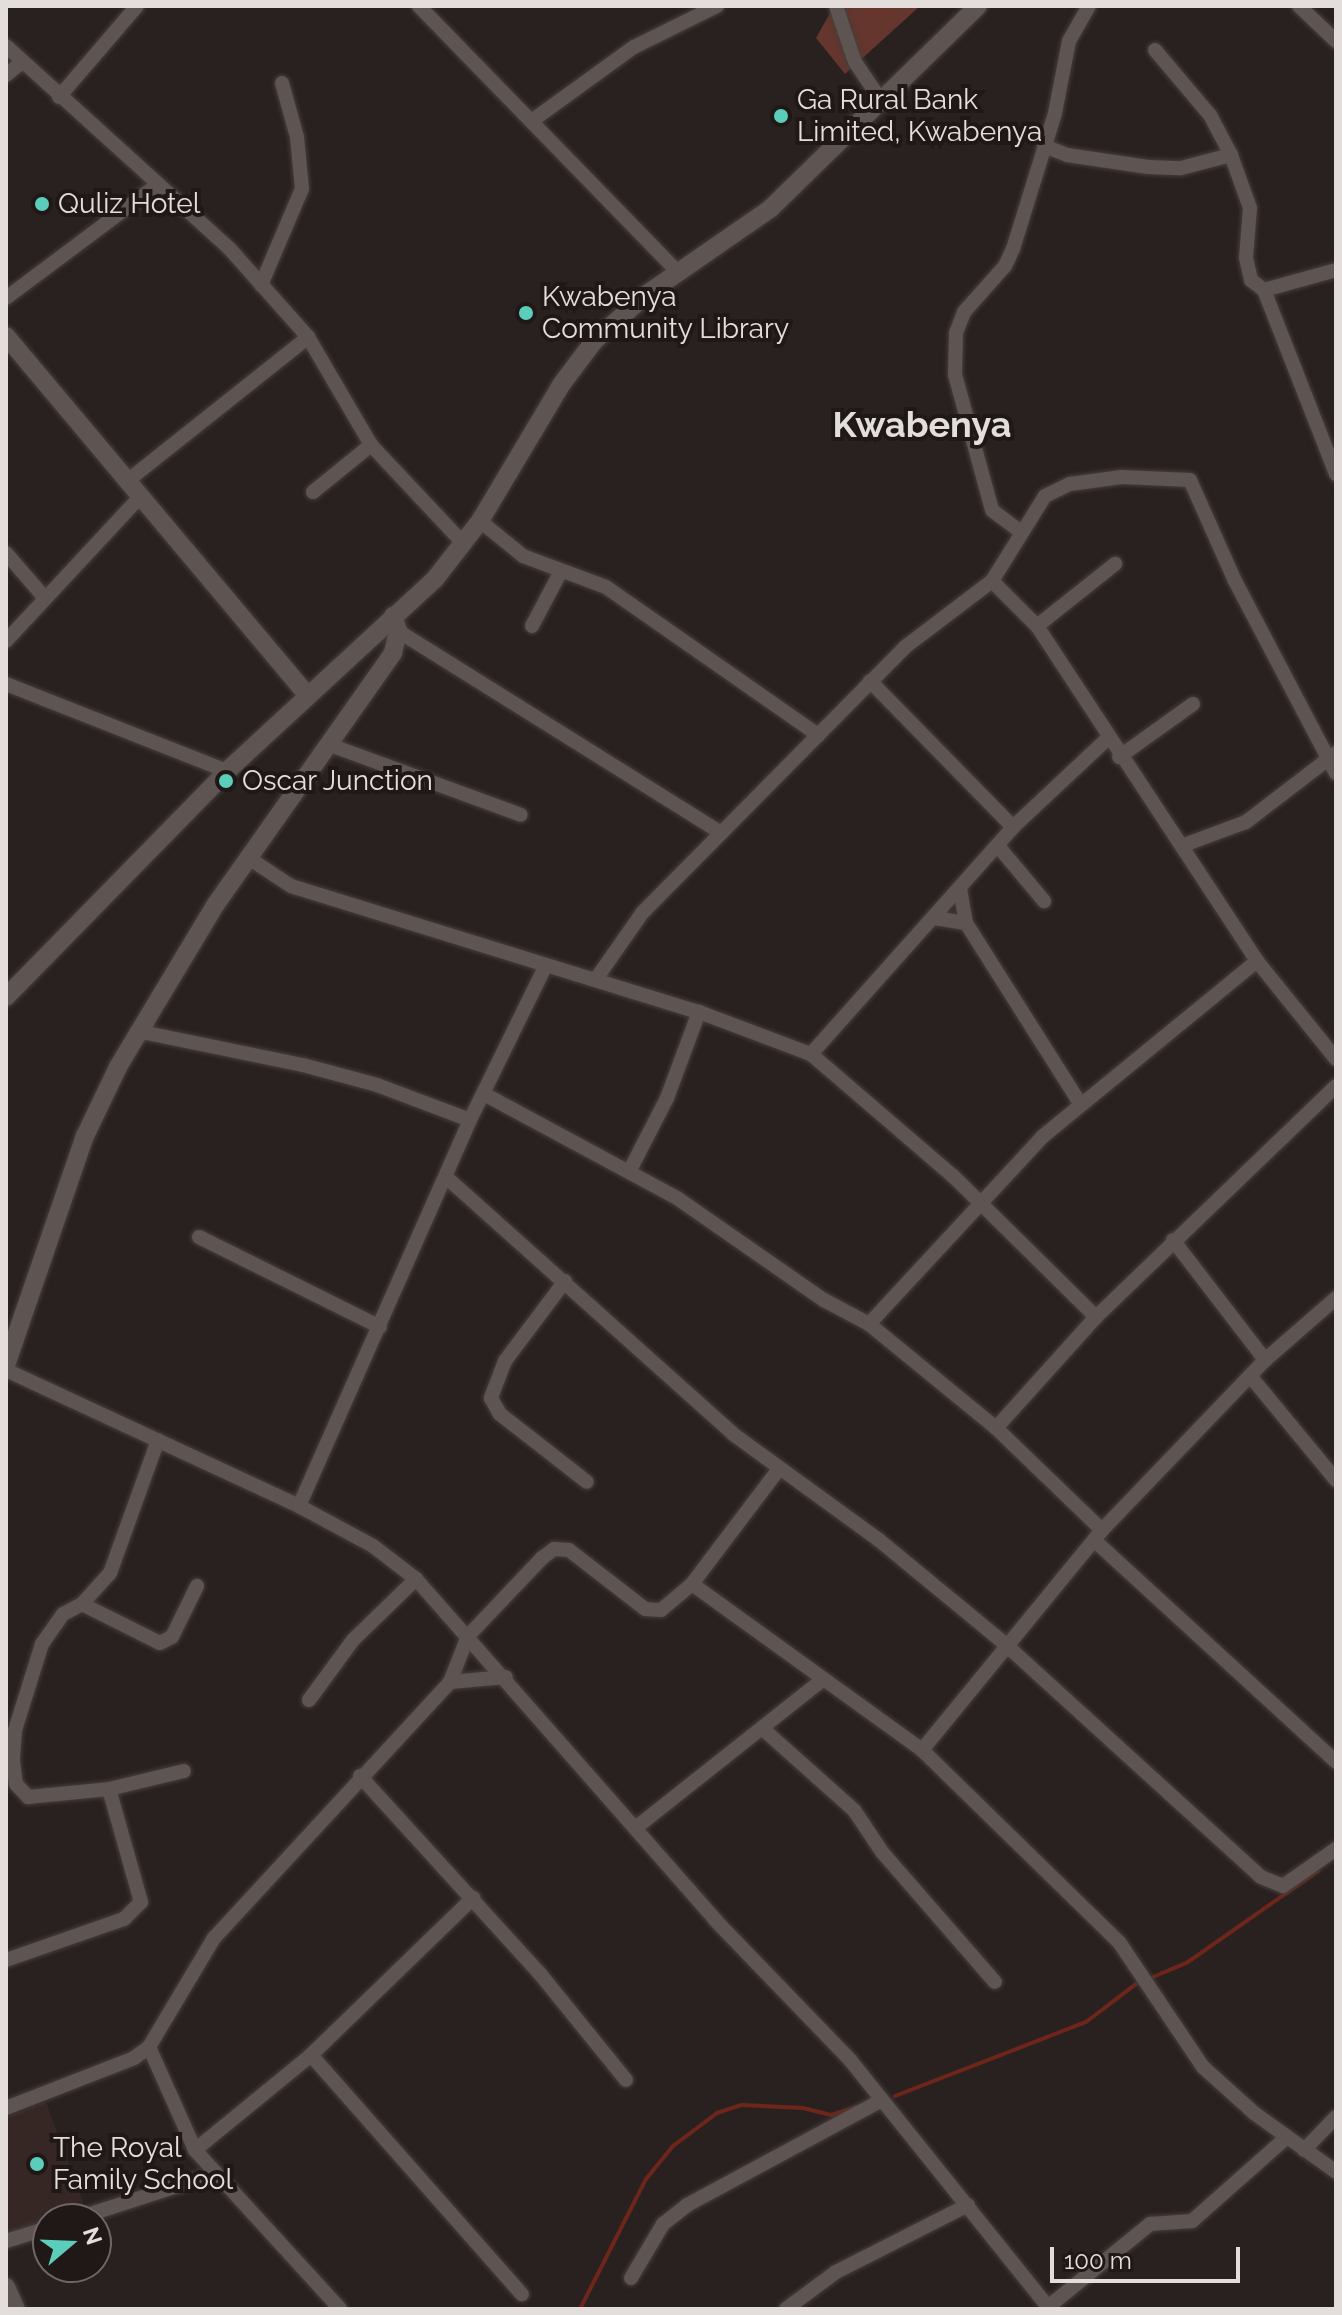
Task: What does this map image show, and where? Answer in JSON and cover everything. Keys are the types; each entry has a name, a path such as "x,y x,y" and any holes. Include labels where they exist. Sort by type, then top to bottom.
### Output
{"main road":[{"path":"6,997 306,694 395,624 480,521 584,352 678,272 771,208 978,6"},
{"path":"6,336 306,694"},
{"path":"6,1367 85,1136 137,1031 247,857 393,653 395,624"},
{"path":"6,2287 16,2309"}],"street":[{"path":"59,97 137,6"},
{"path":"533,120 634,47 717,6"},
{"path":"836,6 855,62 880,99"},
{"path":"1021,532 992,510 955,375 955,343 964,312 1005,266 1044,146 1069,41 1089,6"},
{"path":"1299,6 1336,41"},
{"path":"426,8 678,272"},
{"path":"6,46 229,248 308,337 371,445 464,544"},
{"path":"1155,50 1210,115 1231,155 1250,208 1247,267 1256,287 1264,290 1336,270"},
{"path":"6,75 22,62"},
{"path":"261,285 302,189 302,166 282,83"},
{"path":"1044,146 1067,155 1148,167 1181,168 1231,155"},
{"path":"6,298 157,185"},
{"path":"1264,290 1336,474"},
{"path":"126,482 308,337"},
{"path":"313,492 371,445"},
{"path":"596,979 643,912 870,681 992,581 1045,496 1070,484 1122,477 1190,480 1235,581 1333,762 1246,822 1184,845"},
{"path":"6,641 139,498"},
{"path":"480,521 523,556 606,587 818,735"},
{"path":"6,553 44,597"},
{"path":"1037,626 1115,564"},
{"path":"532,626 561,571"},
{"path":"992,581 1037,626 1119,757 1184,845 1257,961 1336,1059"},
{"path":"395,624 721,833"},
{"path":"870,681 1013,827"},
{"path":"6,684 227,771"},
{"path":"1119,757 1193,704"},
{"path":"811,1054 1013,827 1108,738"},
{"path":"330,745 521,815"},
{"path":"998,846 1044,901"},
{"path":"247,857 291,886 545,967 596,979 699,1012 811,1054 978,1202 1096,1317"},
{"path":"960,889 966,923 1080,1103"},
{"path":"934,918 966,923"},
{"path":"869,1324 978,1202 1080,1103 1257,961"},
{"path":"299,1506 470,1120 545,967"},
{"path":"630,1170 667,1098 699,1012"},
{"path":"137,1031 303,1065 377,1085 470,1120"},
{"path":"996,1428 1096,1317 1336,1086"},
{"path":"484,1094 630,1170 720,1224 824,1300 869,1324 996,1428 1098,1535 1336,1762"},
{"path":"446,1177 733,1434 879,1540 1005,1644 1154,1783 1274,1885 1283,1886 1336,1849"},
{"path":"199,1237 380,1327"},
{"path":"1173,1240 1265,1360"},
{"path":"565,1281 505,1361 491,1398 500,1414 587,1482"},
{"path":"922,1750 1005,1644 1098,1535 1265,1360 1336,1298"},
{"path":"6,1367 299,1506 373,1546 416,1579 638,1826 716,1921 882,2100 1049,2308 1150,2224 1192,2221 1287,2137"},
{"path":"1251,1377 1336,1480"},
{"path":"158,1440 114,1564 82,1604 63,1614 42,1644 15,1730 14,1773 20,1793 28,1797 109,1789 184,1771"},
{"path":"6,2108 134,2058 149,2047 214,1938 360,1776 450,1682 468,1636 554,1549 569,1550 651,1611 661,1610 692,1584 779,1469"},
{"path":"309,1700 353,1640 416,1579"},
{"path":"692,1584 922,1750 1119,1942 1203,2067 1287,2137 1336,2172"},
{"path":"82,1604 160,1643 172,1637 197,1586"},
{"path":"450,1682 506,1677"},
{"path":"638,1826 822,1680"},
{"path":"763,1729 854,1810 882,1852 995,1982"},
{"path":"360,1776 473,1898 626,2080"},
{"path":"6,1960 124,1919 141,1902 109,1789"},
{"path":"195,2150 311,2055 473,1898"},
{"path":"149,2047 195,2150 340,2309"},
{"path":"311,2055 522,2294"},
{"path":"631,2278 663,2224 687,2205 882,2100"},
{"path":"1304,2150 1336,2117"},
{"path":"112,2207 214,2174"},
{"path":"786,2309 836,2272 968,2205"},
{"path":"6,2241 32,2233"}],"shaded area":[{"path":"834,6 920,6 845,74 816,38"},
{"name":"The Royal Family School","path":"46,2102 83,2203 32,2203 32,2226 6,2234 6,2117"}],"waterway":[{"path":"1153,1977 1188,1962 1318,1871"},
{"path":"895,2096 1086,2022 1136,1984"},
{"path":"580,2309 646,2179 673,2146 717,2113 742,2105 803,2108 831,2115 858,2106"}],"place":[{"name":"Ga Rural Bank Limited, Kwabenya","path":"781,116"},
{"name":"Quliz Hotel","path":"42,204"},
{"name":"Kwabenya Community Library","path":"526,313"},
{"name":"Oscar Junction","path":"226,781"},
{"name":"The Royal Family School","path":"37,2164"}],"district":[{"name":"Kwabenya","path":"922,425"}]}
